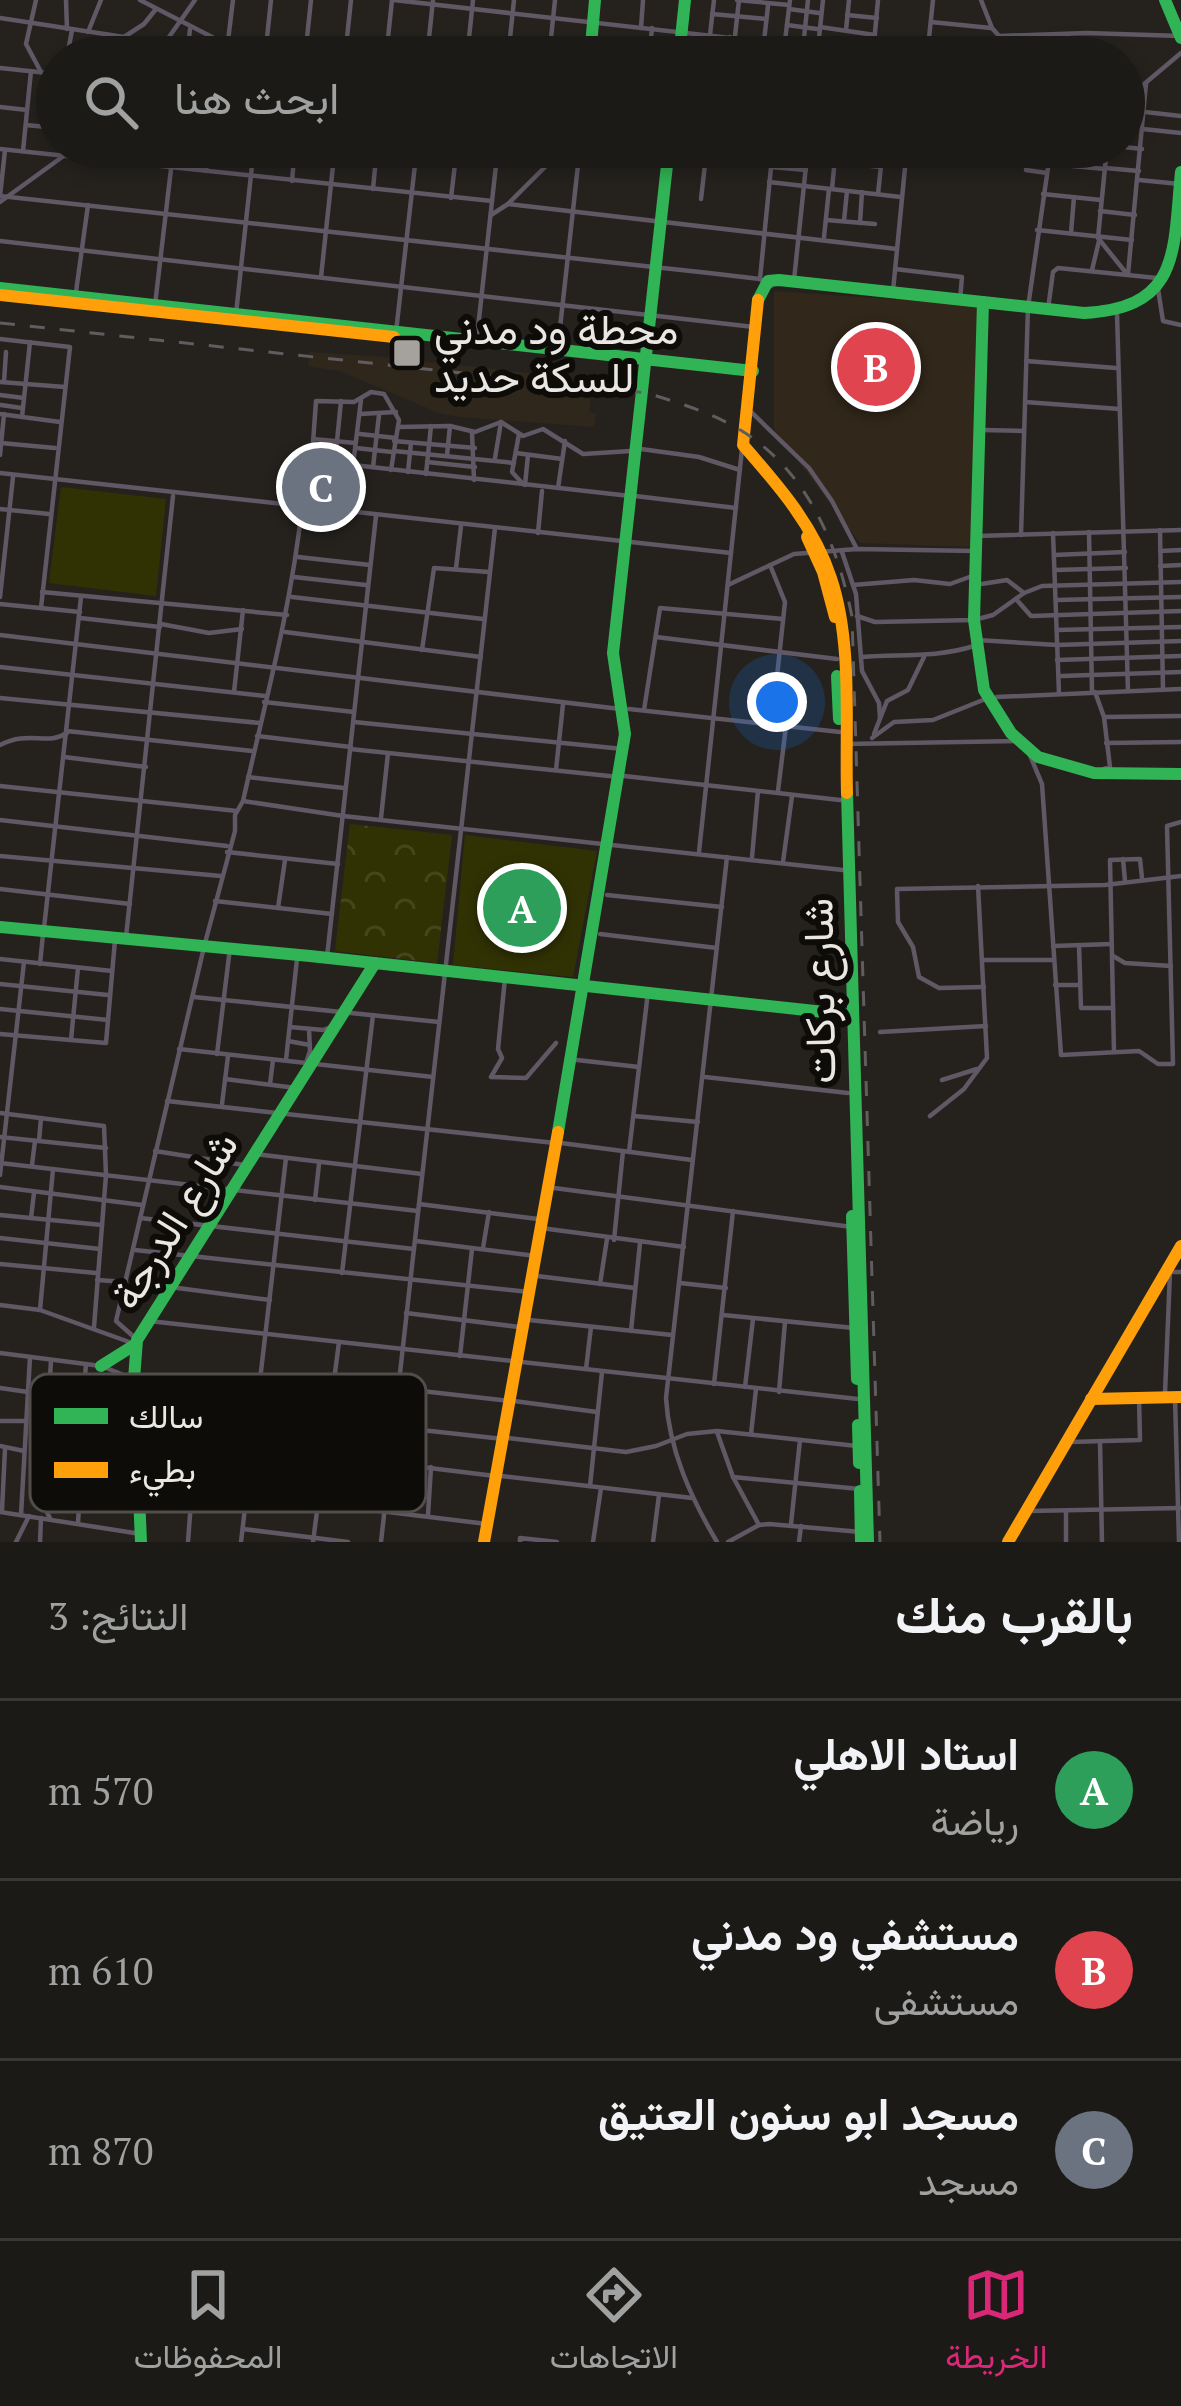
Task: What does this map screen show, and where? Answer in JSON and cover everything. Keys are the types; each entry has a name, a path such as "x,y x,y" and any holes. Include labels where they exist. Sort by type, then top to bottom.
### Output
{"street":[{"path":"36,0 26,44 36,63"},
{"path":"66,0 69,36"},
{"path":"88,32 101,0"},
{"path":"140,0 205,36"},
{"path":"171,36 192,0"},
{"path":"228,36 232,0"},
{"path":"267,36 271,0"},
{"path":"307,36 310,0"},
{"path":"347,36 351,0"},
{"path":"389,36 393,0 718,36"},
{"path":"469,36 473,0"},
{"path":"510,36 514,0"},
{"path":"551,36 555,0"},
{"path":"591,36 595,0"},
{"path":"641,28 643,0"},
{"path":"684,36 687,0"},
{"path":"710,35 714,0"},
{"path":"733,36 738,0 822,13"},
{"path":"804,36 808,0"},
{"path":"819,36 823,0"},
{"path":"845,31 849,0"},
{"path":"787,25 875,34 878,0"},
{"path":"929,36 933,0"},
{"path":"981,0 998,36"},
{"path":"1145,36 1181,37 1165,0"},
{"path":"764,36 768,2"},
{"path":"429,36 433,3"},
{"path":"786,36 790,5"},
{"path":"130,36 156,9"},
{"path":"712,14 766,19"},
{"path":"847,15 877,18"},
{"path":"0,18 110,36"},
{"path":"931,22 992,28"},
{"path":"651,36 652,28"},
{"path":"189,36 190,29"},
{"path":"1045,36 1143,36"},
{"path":"1145,85 1181,53"},
{"path":"0,68 36,72"},
{"path":"23,151 31,71"},
{"path":"0,107 27,110"},
{"path":"1145,112 1181,116"},
{"path":"26,124 36,125"},
{"path":"1145,129 1181,134"},
{"path":"2,197 3,149 36,153"},
{"path":"2,197 46,168"},
{"path":"166,168 492,201"},
{"path":"206,168 206,173"},
{"path":"236,317 252,168"},
{"path":"292,182 293,168"},
{"path":"321,277 333,168"},
{"path":"372,190 375,168"},
{"path":"396,334 415,168"},
{"path":"451,198 455,168"},
{"path":"476,344 496,168"},
{"path":"491,215 544,168"},
{"path":"557,352 578,168"},
{"path":"526,1323 632,723 632,710 615,687 612,663 669,168"},
{"path":"700,199 704,168"},
{"path":"750,374 766,282 764,233 771,168"},
{"path":"783,168 806,170 794,284"},
{"path":"823,239 833,168"},
{"path":"878,194 881,168"},
{"path":"893,292 905,168"},
{"path":"1026,168 1046,173"},
{"path":"1022,535 1028,307 1047,168"},
{"path":"1094,168 1139,171"},
{"path":"1128,274 1139,168"},
{"path":"155,305 171,169"},
{"path":"1092,272 1105,169"},
{"path":"2,197 766,282 1117,313 1144,303 1176,258 1181,172"},
{"path":"1138,180 1180,184"},
{"path":"769,182 902,197"},
{"path":"844,222 847,191"},
{"path":"860,223 862,192"},
{"path":"1043,194 1101,200"},
{"path":"1071,233 1074,196"},
{"path":"508,204 897,249"},
{"path":"75,301 88,206"},
{"path":"1100,211 1135,214"},
{"path":"826,220 875,224"},
{"path":"1037,230 1132,240"},
{"path":"1098,238 1128,274"},
{"path":"0,241 754,327"},
{"path":"895,268 962,277 962,300"},
{"path":"1048,309 1055,269 1155,278 1166,274"},
{"path":"699,854 754,327 759,292 766,282"},
{"path":"1158,289 1163,321 1181,325"},
{"path":"0,291 750,374"},
{"path":"866,291 962,300"},
{"path":"75,301 155,305 236,317"},
{"path":"983,302 975,643 988,700 1029,752 1042,784 1061,1054 1144,1052 1158,1064 1173,1064 1167,826 1181,822"},
{"path":"1117,313 1128,691"},
{"path":"0,339 70,347 41,608"},
{"path":"22,417 29,342"},
{"path":"7,352 2,382 65,387"},
{"path":"1026,361 1119,368"},
{"path":"137,1342 117,1323 165,1101 285,632 316,400 361,400 380,392 396,412 399,427 391,470"},
{"path":"22,408 1,405 1,395 24,398"},
{"path":"353,465 361,400"},
{"path":"334,463 341,401"},
{"path":"1025,402 1120,409"},
{"path":"747,410 817,479 857,548"},
{"path":"359,414 396,412"},
{"path":"0,455 2,414 60,422"},
{"path":"373,467 379,415"},
{"path":"500,422 529,436 542,429 583,454 639,449 706,459 740,470"},
{"path":"399,427 450,426 472,433 500,422"},
{"path":"495,460 500,422"},
{"path":"426,474 431,426"},
{"path":"447,454 450,426"},
{"path":"980,430 1024,431"},
{"path":"472,433 474,480"},
{"path":"358,434 475,448"},
{"path":"519,434 513,474 525,486"},
{"path":"313,439 514,463"},
{"path":"1,440 57,448"},
{"path":"558,488 565,441"},
{"path":"408,472 411,442"},
{"name":"شارع بركات","path":"742,446 796,507 839,603 863,1539"},
{"path":"516,453 562,459"},
{"path":"525,486 528,455"},
{"path":"427,462 475,467"},
{"path":"308,464 373,467 736,508"},
{"path":"0,473 731,553"},
{"path":"13,475 0,600 209,633 242,629"},
{"path":"538,533 542,488"},
{"path":"0,1034 106,1043 112,970 135,870 173,494"},
{"path":"0,509 49,514"},
{"path":"327,956 376,516"},
{"path":"456,568 461,525"},
{"path":"399,1374 495,528"},
{"path":"1160,530 1163,690"},
{"path":"728,585 794,554 977,543 1053,533 1181,530"},
{"path":"1089,532 1092,675 1104,718 1110,768 1094,773"},
{"path":"1053,533 1059,694"},
{"path":"1160,551 1181,550"},
{"name":"شارع بركات","path":"818,552 830,592 843,738 840,800 863,1539"},
{"path":"842,552 854,585 863,677 879,703 880,718"},
{"path":"1054,554 1125,553"},
{"path":"297,556 370,565"},
{"path":"770,565 784,595 772,724"},
{"path":"1160,566 1181,565"},
{"path":"422,650 434,568 490,572"},
{"path":"1055,570 1126,568"},
{"path":"294,577 368,585"},
{"path":"854,585 1007,580 1024,592"},
{"path":"857,616 875,622 974,620 993,615 1024,592 1055,585 1181,582"},
{"path":"42,592 288,615"},
{"path":"40,964 81,596"},
{"path":"292,597 484,620"},
{"path":"1056,600 1181,597"},
{"path":"1016,598 1028,616 1181,611"},
{"path":"622,777 623,749 660,608 783,620"},
{"path":"233,692 243,610"},
{"path":"1057,630 1181,627"},
{"path":"285,632 481,657"},
{"path":"0,635 714,716 870,741 1018,741"},
{"path":"656,637 837,659"},
{"path":"862,657 907,653 925,657 975,643 1057,646 1181,641"},
{"path":"1058,660 1181,656"},
{"path":"870,741 887,701 912,686 925,657"},
{"path":"0,667 233,692 355,712"},
{"path":"1058,676 1181,672"},
{"path":"870,741 894,722 933,720 997,697 1181,689"},
{"path":"0,698 260,723"},
{"path":"556,770 563,702"},
{"path":"1104,718 1181,716"},
{"path":"354,722 623,749"},
{"path":"778,793 786,725"},
{"path":"0,745 17,736 56,739 67,732 254,751"},
{"path":"257,736 840,800"},
{"path":"1106,743 1181,742"},
{"path":"1029,752 1094,773 1181,775"},
{"path":"381,819 388,753"},
{"path":"64,758 146,766"},
{"path":"248,777 346,788"},
{"path":"0,786 237,811"},
{"path":"752,859 758,791"},
{"path":"783,862 792,794"},
{"path":"243,801 844,870"},
{"path":"0,820 338,864"},
{"path":"487,1542 607,895 612,842"},
{"path":"0,856 220,876"},
{"path":"717,1542 693,1498 667,1406 727,857"},
{"path":"278,908 286,859"},
{"path":"1124,859 1125,881"},
{"path":"1114,1052 1110,860 1140,859 1142,880"},
{"path":"984,987 939,988 919,977 913,947 898,922 898,888 1111,884 1181,876"},
{"path":"930,1116 964,1090 987,1054 978,886"},
{"path":"0,889 130,904"},
{"path":"607,895 722,907"},
{"path":"215,901 332,914"},
{"path":"0,925 849,1013"},
{"path":"1171,929 1181,929"},
{"path":"600,934 718,948"},
{"path":"1053,946 1112,944"},
{"path":"204,945 327,956"},
{"path":"1079,945 1082,1008 1113,1008"},
{"path":"217,1054 230,948"},
{"path":"286,1060 297,955"},
{"path":"1113,956 1125,963 1181,971"},
{"path":"0,959 112,970"},
{"path":"983,960 1053,960"},
{"path":"0,1175 3,1113 24,962"},
{"name":"شارع الدرجة","path":"134,1374 137,1342 149,1321 376,962"},
{"path":"71,1041 78,968"},
{"path":"445,969 712,996"},
{"path":"506,977 498,1049 502,1058 491,1077 526,1078 556,1043"},
{"path":"0,984 110,995"},
{"path":"1055,985 1081,985"},
{"path":"600,1284 634,1116 648,992"},
{"path":"193,997 439,1022"},
{"path":"0,1009 108,1020"},
{"path":"342,1274 373,1016"},
{"path":"880,1032 986,1026"},
{"path":"290,1027 335,1028"},
{"path":"309,1029 309,1064"},
{"path":"288,1042 310,1045"},
{"path":"179,1048 433,1077"},
{"path":"221,1106 228,1056"},
{"path":"270,1084 273,1060"},
{"path":"577,1060 639,1067"},
{"path":"942,1080 982,1066"},
{"path":"703,1077 848,1093"},
{"path":"224,1079 296,1088"},
{"path":"165,1101 693,1160"},
{"path":"3,1113 104,1126 106,1175 94,1327"},
{"path":"634,1116 698,1123"},
{"path":"32,1166 41,1118"},
{"path":"2,1138 106,1148"},
{"path":"154,1151 251,1160 286,1158 422,1174"},
{"path":"261,1374 286,1158"},
{"path":"315,1200 319,1162"},
{"path":"0,1163 352,1204 489,1212 610,1239 684,1247"},
{"path":"40,1310 53,1169"},
{"path":"0,1187 142,1205"},
{"path":"554,1188 852,1227"},
{"path":"31,1218 34,1192"},
{"path":"714,1384 733,1210"},
{"path":"483,1250 489,1212"},
{"path":"0,1214 102,1225"},
{"path":"140,1218 536,1256"},
{"path":"0,1238 100,1249"},
{"path":"631,1331 640,1243"},
{"path":"460,1356 472,1249"},
{"path":"1179,1542 1175,1272 1181,1249"},
{"path":"1009,1542 1181,1249"},
{"path":"134,1250 529,1292"},
{"path":"0,1264 127,1282"},
{"path":"1009,1542 1175,1272"},
{"path":"537,1276 635,1288"},
{"path":"680,1283 726,1288"},
{"path":"170,1288 270,1300"},
{"path":"0,1305 40,1310 137,1342"},
{"path":"406,1313 674,1335"},
{"path":"723,1315 854,1328"},
{"path":"745,1388 753,1318"},
{"path":"149,1321 858,1399"},
{"path":"779,1391 785,1322"},
{"path":"586,1370 591,1327"},
{"path":"94,1365 123,1356 137,1342"},
{"path":"334,1374 338,1342"},
{"path":"0,1353 94,1365 120,1374"},
{"path":"16,1542 25,1515 30,1357"},
{"path":"51,1360 51,1374"},
{"path":"91,1374 94,1365"},
{"path":"590,1486 602,1372"},
{"path":"0,1388 28,1392"},
{"path":"751,1434 756,1389"},
{"path":"426,1391 597,1412"},
{"path":"1095,1396 1175,1394"},
{"path":"1095,1396 1175,1394"},
{"path":"1070,1442 1140,1441 1139,1398"},
{"path":"0,1421 26,1421"},
{"path":"426,1430 640,1451 687,1434 717,1431 862,1446"},
{"path":"717,1431 733,1477 759,1525"},
{"path":"791,1525 800,1440"},
{"path":"1100,1441 1102,1542"},
{"path":"24,1451 2,1448 1,1512 109,1528 141,1538"},
{"path":"426,1466 693,1498"},
{"path":"428,1515 431,1467"},
{"path":"487,1542 498,1476"},
{"path":"733,1477 860,1489"},
{"path":"23,1478 30,1479"},
{"path":"593,1542 601,1488"},
{"path":"653,1542 658,1495"},
{"path":"1030,1511 1180,1508"},
{"path":"47,1512 50,1518"},
{"path":"78,1523 79,1512"},
{"path":"188,1542 190,1512"},
{"path":"241,1542 245,1512"},
{"path":"381,1542 383,1512"},
{"path":"401,1512 487,1524"},
{"path":"1066,1512 1066,1542"},
{"path":"40,1542 41,1517"},
{"path":"728,1542 759,1525 801,1526 863,1539"},
{"path":"799,1542 801,1526"},
{"path":"103,1542 109,1528"},
{"path":"243,1528 348,1542"},
{"path":"520,1542 520,1538 557,1542"}],"shaded area":[{"path":"774,291 978,305 974,547 860,543 774,429"},
{"path":"309,352 608,382 607,392 591,394 589,412 596,414 594,427 461,417 439,413 340,371 308,366"}],"green space":[{"path":"61,487 166,499 156,596 49,583"},
{"path":"350,824 452,835 437,963 335,951"},
{"path":"465,835 597,851 573,977 453,965"}],"railway":[{"path":"0,323 647,393 742,431 802,488 828,537 852,617 880,1542"}],"traffic: fast":[{"path":"592,36 595,0"},
{"path":"681,36 685,0"},
{"path":"1165,0 1181,38"},
{"path":"558,1132 625,734 613,653 667,168"},
{"path":"758,300 768,281 779,280 1084,313 1116,309 1139,300 1166,270 1181,172"},
{"path":"0,288 753,371"},
{"path":"983,302 974,620 984,690 1011,733 1038,757 1094,773 1181,774"},
{"path":"837,676 839,719"},
{"path":"847,793 868,1542"},
{"path":"0,927 852,1015"},
{"path":"134,1374 137,1340 375,963"},
{"path":"852,1216 857,1379"},
{"path":"101,1366 136,1344"},
{"path":"858,1425 859,1463"},
{"path":"860,1491 861,1542"},
{"path":"140,1512 141,1542"}],"traffic: slow":[{"path":"0,295 394,337"},
{"path":"758,300 743,445 805,524 831,578 845,657 847,793"},
{"path":"807,537 835,617"},
{"path":"484,1542 558,1132"},
{"path":"1008,1542 1181,1246"},
{"path":"1091,1399 1181,1397"}],"place":[{"name":"محطة ود مدني للسكة حديد","path":"407,353"},
{"name":"مستشفي ود مدني","path":"876,367"},
{"name":"مسجد ابو سنون العتيق","path":"321,487"},
{"name":"استاد الاهلي","path":"522,908"}]}
